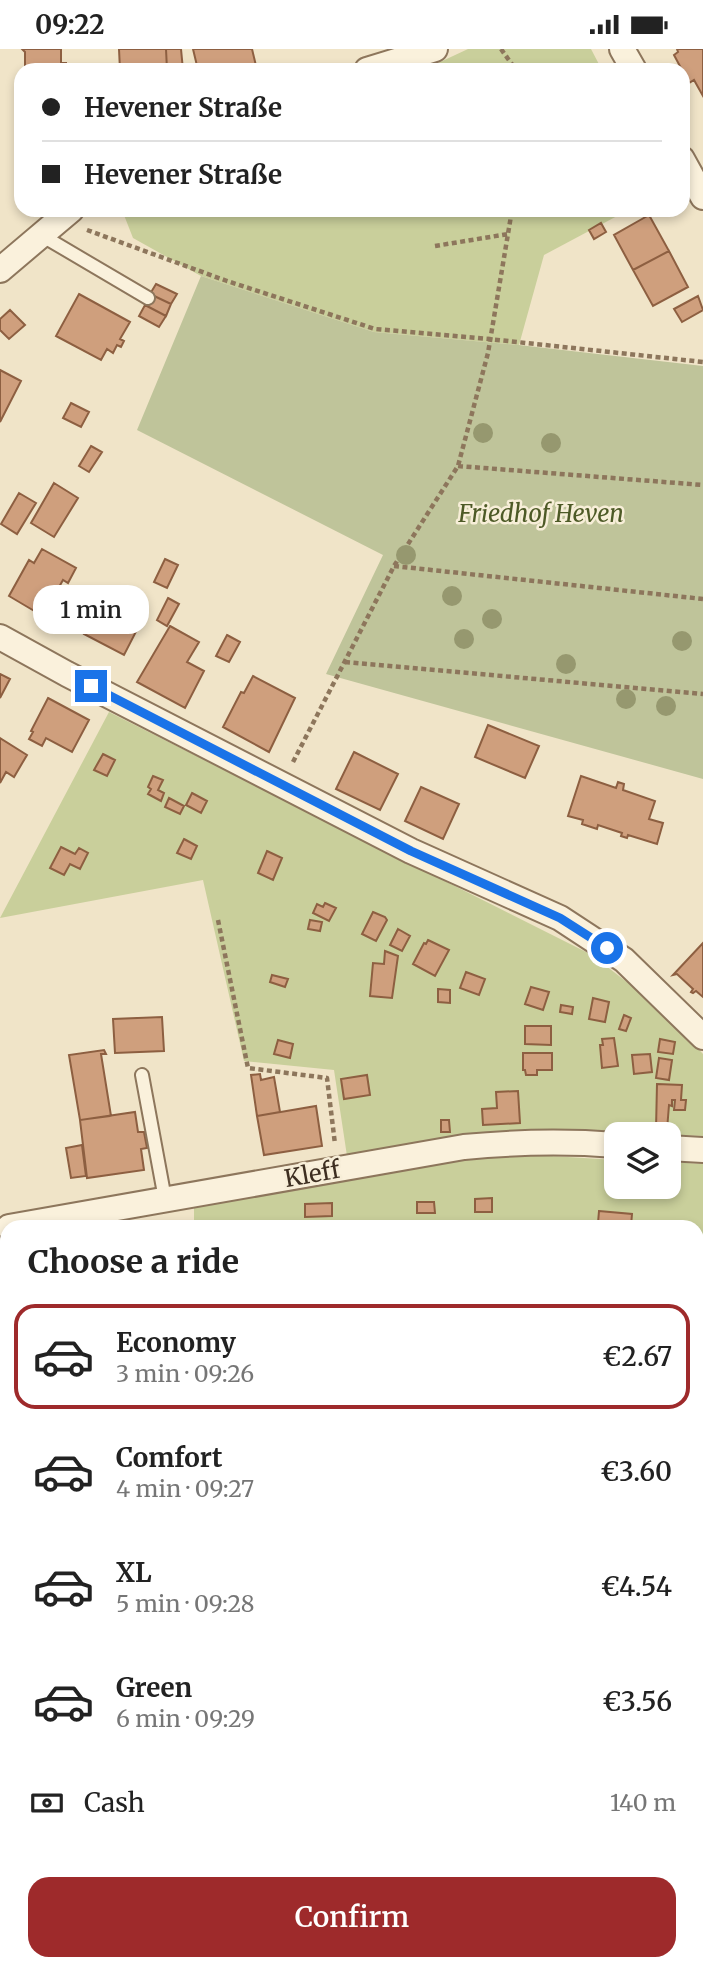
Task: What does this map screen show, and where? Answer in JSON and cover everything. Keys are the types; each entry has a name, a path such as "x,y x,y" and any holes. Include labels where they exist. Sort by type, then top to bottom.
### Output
{"street":[{"path":"390,63 435,49"},
{"path":"690,173 703,197"},
{"path":"0,270 57,222"},
{"path":"0,637 411,851 560,918 624,960 703,1037"},
{"name":"Kleff","path":"47,1220 464,1147 513,1142 562,1141 604,1144"},
{"path":"681,1149 703,1150"}],"lane":[{"path":"57,222 148,298"},
{"path":"142,1075 164,1199"}],"path":[{"path":"281,785 394,566 458,467 488,352 511,217"},
{"path":"57,222 375,329 703,362"},
{"path":"435,246 508,234"},
{"path":"458,467 703,485"},
{"path":"394,566 703,599"},
{"path":"345,662 703,694"},
{"path":"218,920 248,1068 327,1077 337,1169"}],"green space":[{"path":"468,49 591,49 598,63 438,63"},
{"path":"125,217 615,217 544,255 519,345 374,332 201,276 133,238"},
{"name":"Friedhof Heven","path":"201,276 374,332 703,366 703,779 326,674 383,555 137,430"},
{"path":"109,712 592,955 659,1007 703,1054 703,1136 681,1135 681,1122 604,1122 604,1132 566,1131 347,1156 334,1070 244,1061 203,880 0,918"},
{"path":"535,1155 604,1159 604,1199 681,1199 681,1163 703,1164 703,1220 194,1220 194,1202 470,1158"}],"building":[{"path":"22,49 61,49 61,63 25,63 25,52"},
{"path":"119,49 166,49 167,63 120,63"},
{"path":"166,49 181,49 182,63 167,63"},
{"path":"193,49 252,49 255,63 196,63"},
{"path":"677,49 703,49 703,96 694,80 690,82 690,63 678,63 674,55 678,52"},
{"path":"650,217 669,251 633,270 614,235"},
{"path":"601,223 606,232 594,239 589,230"},
{"path":"669,251 688,287 653,306 633,270"},
{"path":"156,284 177,294 171,304 150,294"},
{"path":"79,294 130,322 120,339 124,341 121,347 117,345 113,353 107,349 101,360 56,336"},
{"path":"150,294 171,304 166,316 145,305"},
{"path":"698,296 703,310 682,322 674,309"},
{"path":"145,305 166,316 159,327 139,316"},
{"path":"10,310 25,325 9,339 0,330 0,319"},
{"path":"0,370 21,381 0,422"},
{"path":"71,403 89,412 81,427 63,418"},
{"path":"91,446 102,452 89,472 79,466"},
{"path":"54,483 78,498 54,537 31,523"},
{"path":"19,493 36,503 17,534 1,524"},
{"path":"42,549 76,568 68,583 63,580 49,605 42,602 36,612 9,596 29,560 34,563"},
{"path":"165,559 178,565 167,588 154,582"},
{"path":"103,597 143,618 124,655 84,634"},
{"path":"168,598 179,604 167,626 157,620"},
{"path":"170,626 199,642 187,662 204,671 185,708 137,682"},
{"path":"227,635 240,642 229,662 216,656"},
{"path":"0,674 10,679 0,698"},
{"path":"253,676 295,698 269,752 223,727 241,692 244,693"},
{"path":"48,698 89,720 72,752 46,738 42,746 29,739"},
{"path":"488,725 539,746 525,778 475,757"},
{"path":"0,738 27,755 14,777 6,772 0,783"},
{"path":"354,752 398,774 380,810 336,789"},
{"path":"103,754 115,760 107,776 94,770"},
{"path":"153,776 163,780 158,790 164,793 161,801 148,794"},
{"path":"581,776 616,788 618,782 624,784 623,790 655,801 649,819 663,823 657,844 628,835 627,838 621,836 622,833 598,825 597,829 582,824 583,820 568,816"},
{"path":"421,787 459,804 443,839 405,821"},
{"path":"192,793 207,801 201,813 186,805"},
{"path":"169,798 184,806 180,814 165,807"},
{"path":"184,839 197,846 191,859 177,853"},
{"path":"61,847 75,854 79,848 88,853 80,869 70,864 64,875 50,868"},
{"path":"267,851 282,858 273,880 258,873"},
{"path":"325,903 336,908 329,921 313,913 317,904 323,907"},
{"path":"373,912 387,920 376,941 362,934"},
{"path":"310,920 322,922 320,931 308,929"},
{"path":"398,929 410,936 402,951 390,945"},
{"path":"428,940 449,950 435,976 413,964"},
{"path":"703,943 703,997 696,991 691,992 693,989 677,974 673,975"},
{"path":"385,951 398,956 392,998 370,996 373,963 384,964"},
{"path":"466,972 485,979 479,995 460,988"},
{"path":"272,975 288,979 285,987 270,982"},
{"path":"531,987 549,992 543,1010 525,1004"},
{"path":"438,989 450,990 450,1003 438,1002"},
{"path":"593,998 609,1002 605,1022 589,1019"},
{"path":"561,1005 573,1007 572,1014 560,1012"},
{"path":"624,1015 631,1018 626,1031 619,1029"},
{"path":"162,1017 164,1051 115,1053 113,1019"},
{"path":"525,1026 551,1026 551,1045 525,1044"},
{"path":"614,1038 618,1066 602,1068 602,1039"},
{"path":"660,1039 675,1042 673,1054 658,1052"},
{"path":"278,1040 293,1044 290,1058 274,1054"},
{"path":"104,1050 106,1054 101,1054 111,1116 80,1120 69,1055"},
{"path":"523,1053 552,1053 552,1070 537,1070 537,1075 526,1075 523,1070"},
{"path":"650,1054 652,1072 634,1074 632,1055"},
{"path":"659,1058 672,1060 669,1080 656,1078"},
{"path":"260,1074 261,1080 274,1077 280,1112 257,1116 251,1075"},
{"path":"367,1075 370,1095 344,1099 341,1079"},
{"path":"657,1084 682,1085 681,1100 686,1100 685,1110 674,1110 675,1100 672,1100 668,1122 656,1122"},
{"path":"518,1091 520,1123 483,1125 482,1109 497,1108 496,1092"},
{"path":"316,1106 322,1146 264,1155 257,1116"},
{"path":"135,1112 138,1132 144,1132 147,1148 141,1149 144,1170 87,1178 80,1120"},
{"path":"441,1120 449,1120 450,1132 441,1132"},
{"path":"82,1145 86,1176 71,1178 66,1148"},
{"path":"492,1198 492,1212 475,1212 475,1199"},
{"path":"417,1202 434,1202 435,1213 417,1213"},
{"path":"332,1203 332,1216 305,1217 305,1204"},
{"path":"599,1211 632,1214 632,1220 598,1220"}],"route":[{"path":"91,686 411,851 560,918 607,948"}]}
